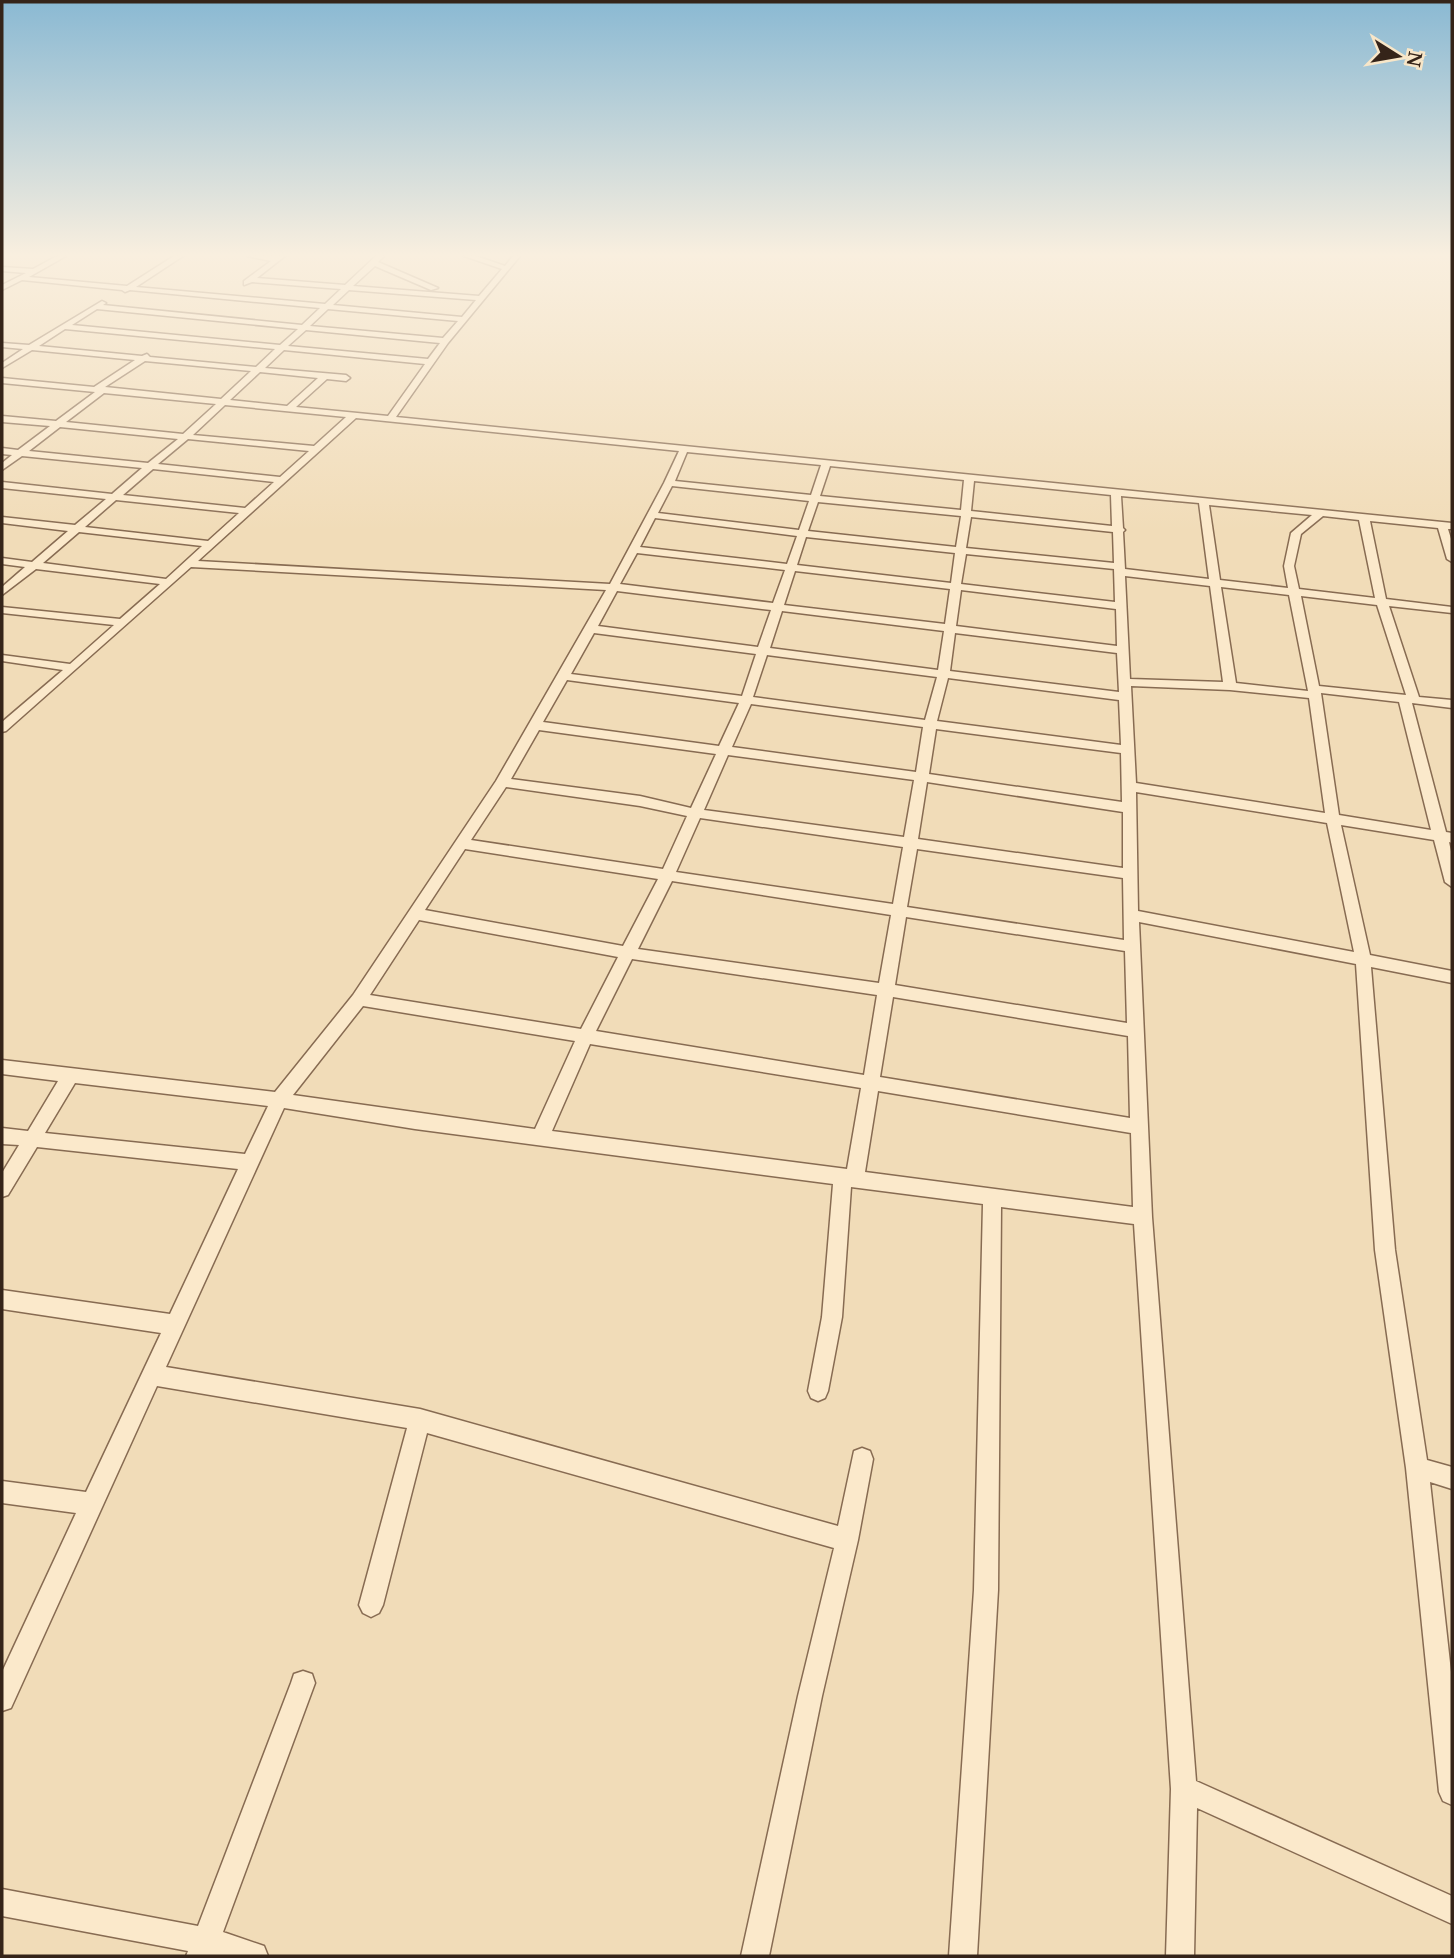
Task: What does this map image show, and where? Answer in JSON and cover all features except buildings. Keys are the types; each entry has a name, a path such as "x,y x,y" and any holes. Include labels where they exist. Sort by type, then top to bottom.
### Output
{"street":[{"path":"25,347 346,378"},
{"path":"2,592 184,438 283,347"},
{"path":"287,347 432,362"},
{"path":"391,418 441,347"},
{"path":"2,366 31,348"},
{"path":"2,467 100,389 155,351"},
{"path":"289,409 325,376"},
{"path":"2,380 1447,526 1452,559"},
{"path":"2,729 353,416"},
{"path":"2,419 316,449"},
{"path":"2,1699 279,1100 359,999 502,782 614,587 684,449"},
{"path":"2,451 281,480"},
{"path":"541,1136 586,1035 667,876 746,701 827,464"},
{"path":"818,1391 832,1317 849,1177 871,1081 930,725 943,675 959,550 967,514 969,478"},
{"path":"669,483 1120,530"},
{"path":"2,485 245,511"},
{"path":"1116,494 1120,530 1143,1217 1184,1789 1180,1956"},
{"path":"1204,503 1230,686"},
{"path":"1320,513 1296,533 1289,566 1315,692 1334,818 1363,959 1385,1250 1417,1468 1452,1792"},
{"path":"652,515 1121,569 1215,583 1381,600 1452,611"},
{"path":"1364,518 1381,600 1446,837 1452,882"},
{"path":"2,520 209,544"},
{"path":"634,548 1122,606"},
{"path":"2,561 167,582"},
{"path":"189,564 614,587 1124,650"},
{"path":"2,610 123,623"},
{"path":"591,629 943,675 1125,690 1230,686 1452,704"},
{"path":"2,658 73,668"},
{"path":"562,676 1127,750"},
{"path":"2,713 17,715"},
{"path":"533,725 922,777 1129,808"},
{"path":"502,782 640,801 695,813 1131,874"},
{"path":"1129,786 1446,837"},
{"path":"463,844 1134,947"},
{"path":"416,914 628,953 886,989 1137,1031"},
{"path":"1131,915 1452,978"},
{"path":"359,999 1140,1126"},
{"path":"2,1067 279,1100 415,1121 1143,1217"},
{"path":"2,1189 71,1075"},
{"path":"2,1136 249,1163"},
{"path":"963,1956 986,1590 992,1196"},
{"path":"2,1299 174,1325"},
{"path":"152,1375 420,1420 847,1540"},
{"path":"371,1605 420,1420"},
{"path":"755,1956 810,1696 847,1540 862,1459"},
{"path":"1417,1468 1452,1478"},
{"path":"2,1492 90,1504"},
{"path":"203,1949 303,1683"},
{"path":"1184,1789 1452,1910"},
{"path":"2,1903 203,1949 254,1956"}]}
